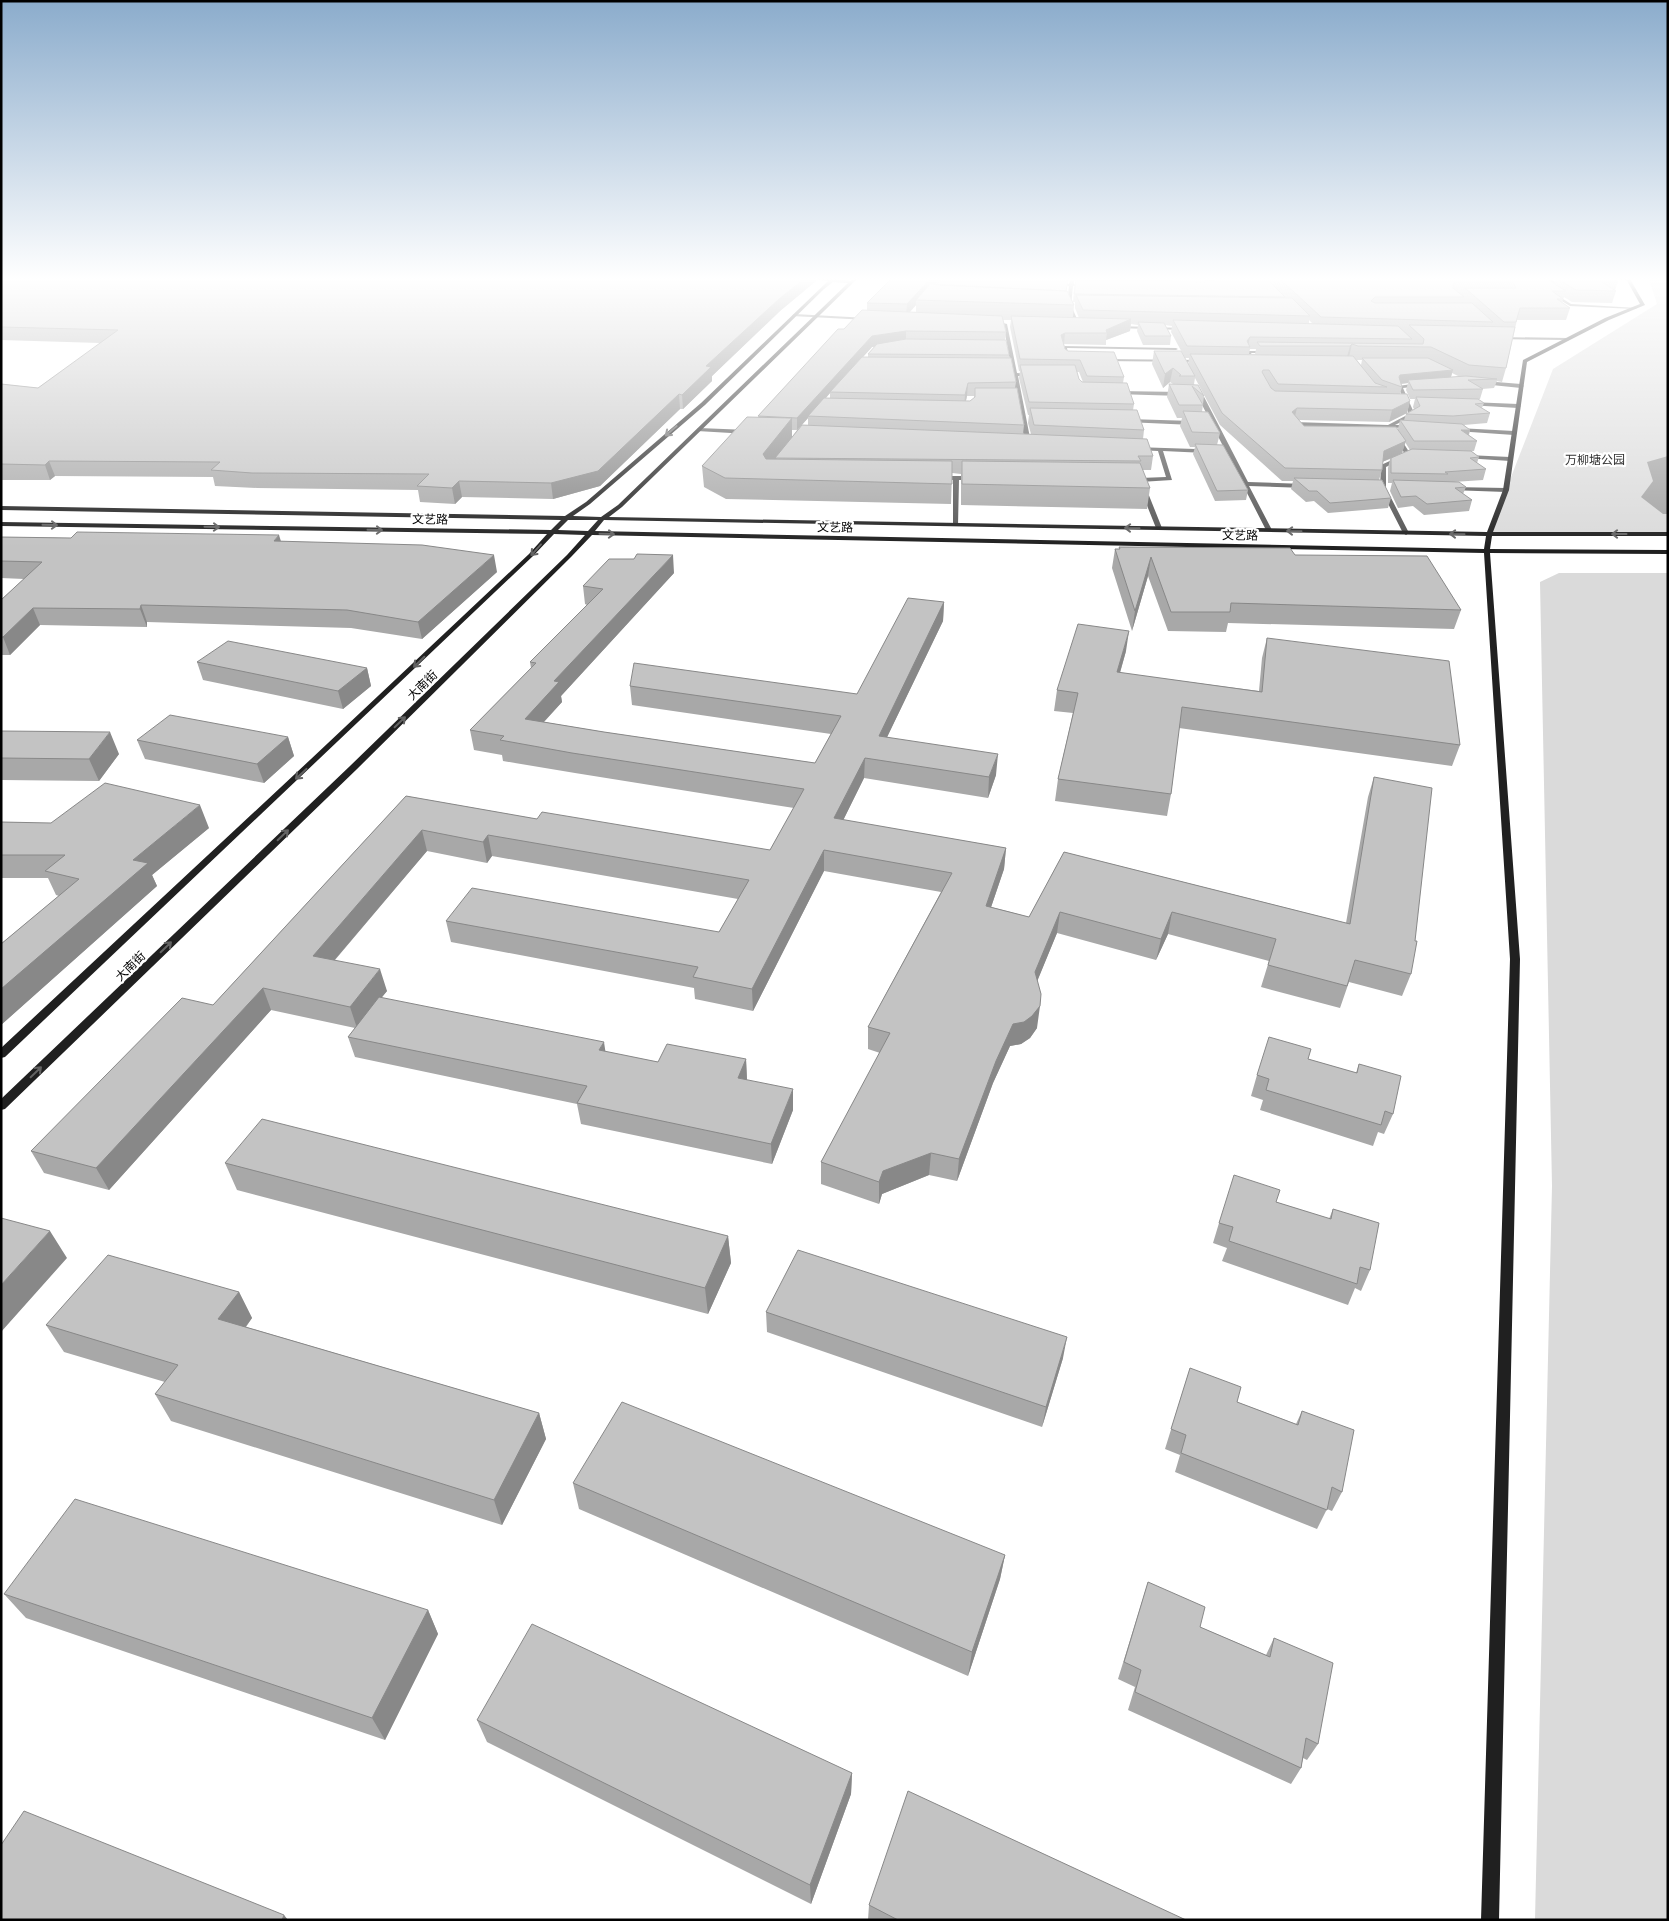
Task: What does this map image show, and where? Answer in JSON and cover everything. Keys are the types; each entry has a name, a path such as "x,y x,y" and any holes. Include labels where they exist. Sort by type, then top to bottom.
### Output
{"street":[{"name":"大南街","path":"1,1054 314,762 531,555 567,516 588,503 703,404 739,369"},
{"name":"大南街","path":"1,1106 352,768 569,556 604,517 620,506 762,369"},
{"path":"1013,369 1028,443"},
{"path":"1490,1920 1515,959 1487,551 1489,534 1506,490 1524,369"},
{"path":"1015,374 1041,375"},
{"path":"1473,383 1521,386"},
{"path":"1390,426 1412,415 1400,386 1427,385"},
{"path":"1195,386 1270,530"},
{"path":"1112,393 1199,394"},
{"path":"1009,399 1019,399"},
{"path":"1399,400 1417,402"},
{"path":"1463,404 1518,406"},
{"path":"1023,419 1032,419"},
{"path":"1118,421 1214,423"},
{"path":"1301,434 1294,424 1418,428"},
{"path":"1390,426 1408,455"},
{"path":"1447,429 1514,433"},
{"path":"699,430 754,432"},
{"path":"1386,435 1396,435"},
{"path":"1018,443 1037,444"},
{"path":"1132,448 1229,452"},
{"path":"1130,479 1170,479 1160,449"},
{"path":"1406,533 1386,488 1383,466 1408,455 1418,456"},
{"path":"1464,457 1510,459"},
{"path":"936,478 985,478"},
{"path":"956,478 956,524"},
{"path":"1140,480 1159,528"},
{"path":"1246,484 1314,486"},
{"path":"1373,488 1386,488"},
{"path":"1442,489 1506,490"},
{"name":"文艺路","path":"1,508 567,516 1406,533 1668,534"},
{"name":"文艺路","path":"1,524 552,532 1487,551 1668,552"}],"green space":[{"name":"万柳塘公园","path":"1553,369 1668,369 1668,532 1489,534"},
{"path":"1559,573 1668,573 1668,1920 1535,1920 1552,1186 1540,582"}],"shaded area":[{"path":"1668,456 1668,514 1663,514 1641,497 1653,481 1647,462"}],"building":[{"path":"65,369 709,369 682,395 679,394 598,471 551,483 459,481 452,488 417,486 429,474 252,473 211,470 220,462 49,461 45,465 1,464 1,384 38,388"},
{"path":"802,369 842,369 797,418 758,416"},
{"path":"851,369 1013,369 1016,382 968,383 965,395 830,392"},
{"path":"1021,369 1076,369 1079,379 1082,382 1127,383 1134,404 1029,402"},
{"path":"1084,369 1121,369 1124,377 1087,376"},
{"path":"1162,369 1172,369 1165,374"},
{"path":"1174,369 1191,369 1195,376 1179,376 1181,375"},
{"path":"1198,369 1363,369 1375,383 1387,387 1278,384 1269,370 1263,370 1262,372 1271,388 1275,391 1407,394 1410,401 1392,410 1297,408 1292,412 1304,426 1396,427 1406,441 1384,451 1382,470 1285,468 1222,413"},
{"path":"1372,369 1453,370 1400,375 1402,387 1382,380"},
{"path":"1466,376 1497,379 1468,380 1483,389 1413,390 1408,380"},
{"path":"1169,384 1198,385 1204,396 1192,386 1203,405 1179,405"},
{"path":"975,388 1017,388 1024,425 808,416 824,398 970,401 975,397"},
{"path":"1416,397 1478,399 1484,403 1475,404 1490,413 1453,416 1406,414 1420,406"},
{"path":"1030,408 1137,410 1144,430 1034,425"},
{"path":"1183,411 1208,412 1220,433 1192,432"},
{"path":"747,417 792,418 763,454 766,459 952,461 952,484 725,478 702,466"},
{"path":"1400,420 1462,424 1470,430 1461,430 1477,441 1414,441"},
{"path":"802,425 1147,439 1153,456 1138,456 1141,461 775,458"},
{"path":"1195,444 1223,445 1248,490 1217,491"},
{"path":"1412,449 1471,451 1479,457 1470,458 1486,469 1445,472 1448,474 1391,473 1391,458"},
{"path":"962,461 1140,463 1150,488 962,484"},
{"path":"1294,478 1382,480 1391,498 1330,503 1317,491 1309,491"},
{"path":"1393,480 1459,482 1466,487 1455,488 1472,500 1427,504 1416,496 1401,497"},
{"path":"77,532 279,535 274,541 422,545 494,555 418,622 347,610 141,605 140,609 33,608 1,637 1,600 42,562 1,561 1,537 71,538"},
{"path":"1119,547 1290,548 1295,555 1427,556 1461,610 1231,603 1230,612 1171,612 1151,557 1135,611 1115,549 1120,549"},
{"path":"637,554 673,555 554,681 559,682 525,719 815,763 841,716 630,686 634,663 857,694 908,598 944,602 879,736 998,754 989,777 865,758 834,818 1006,848 986,906 1029,917 1064,852 1350,924 1374,777 1432,788 1415,941 1417,941 1411,974 1355,960 1347,986 1268,965 1276,939 1172,912 1161,939 1060,912 1035,972 1041,994 1040,1006 1024,1022 1013,1024 996,1061 959,1159 931,1153 883,1171 879,1182 821,1162 890,1033 868,1027 952,873 824,850 752,989 693,977 698,967 446,921 472,888 719,932 749,880 488,835 483,842 422,830 313,956 380,969 350,1007 263,988 96,1168 31,1151 182,998 213,1005 406,796 537,819 542,812 770,850 804,789 572,753 500,740 504,736 470,730 536,663 530,662 603,589 583,586 609,559 634,559"},
{"path":"1078,624 1129,631 1117,672 1262,692 1267,638 1449,661 1460,745 1182,707 1171,794 1058,779 1078,693 1057,690"},
{"path":"228,641 367,668 338,691 197,662"},
{"path":"170,715 288,737 257,764 137,740"},
{"path":"1,731 110,732 89,759 1,758"},
{"path":"105,783 200,805 133,860 148,863 1,989 1,944 79,879 45,871 65,855 1,855 1,822 51,823"},
{"path":"379,997 604,1042 599,1050 658,1062 667,1044 746,1059 738,1078 793,1089 771,1144 577,1103 587,1086 348,1037"},
{"path":"1269,1037 1311,1049 1308,1059 1357,1073 1359,1064 1401,1076 1393,1114 1385,1111 1381,1125 1266,1090 1269,1079 1257,1075"},
{"path":"262,1119 728,1236 705,1288 225,1163"},
{"path":"1234,1175 1280,1190 1276,1202 1331,1219 1333,1209 1379,1223 1370,1270 1360,1267 1357,1284 1229,1241 1233,1227 1219,1223"},
{"path":"1,1218 50,1231 1,1285"},
{"path":"798,1250 1067,1337 1046,1407 766,1312"},
{"path":"108,1255 239,1292 218,1319 539,1413 494,1500 155,1394 178,1365 46,1325"},
{"path":"1190,1368 1241,1387 1237,1402 1298,1425 1302,1411 1354,1430 1342,1492 1332,1487 1327,1510 1181,1453 1186,1435 1171,1429"},
{"path":"622,1402 1005,1555 972,1652 573,1483"},
{"path":"75,1499 428,1610 372,1718 4,1594"},
{"path":"1148,1582 1205,1607 1200,1627 1270,1657 1274,1638 1333,1663 1318,1744 1306,1738 1301,1768 1135,1692 1141,1670 1124,1662"},
{"path":"532,1624 852,1773 810,1885 477,1720"},
{"path":"908,1791 1186,1920 898,1920 869,1905"},
{"path":"24,1811 284,1915 282,1920 1,1920 1,1845"}]}
